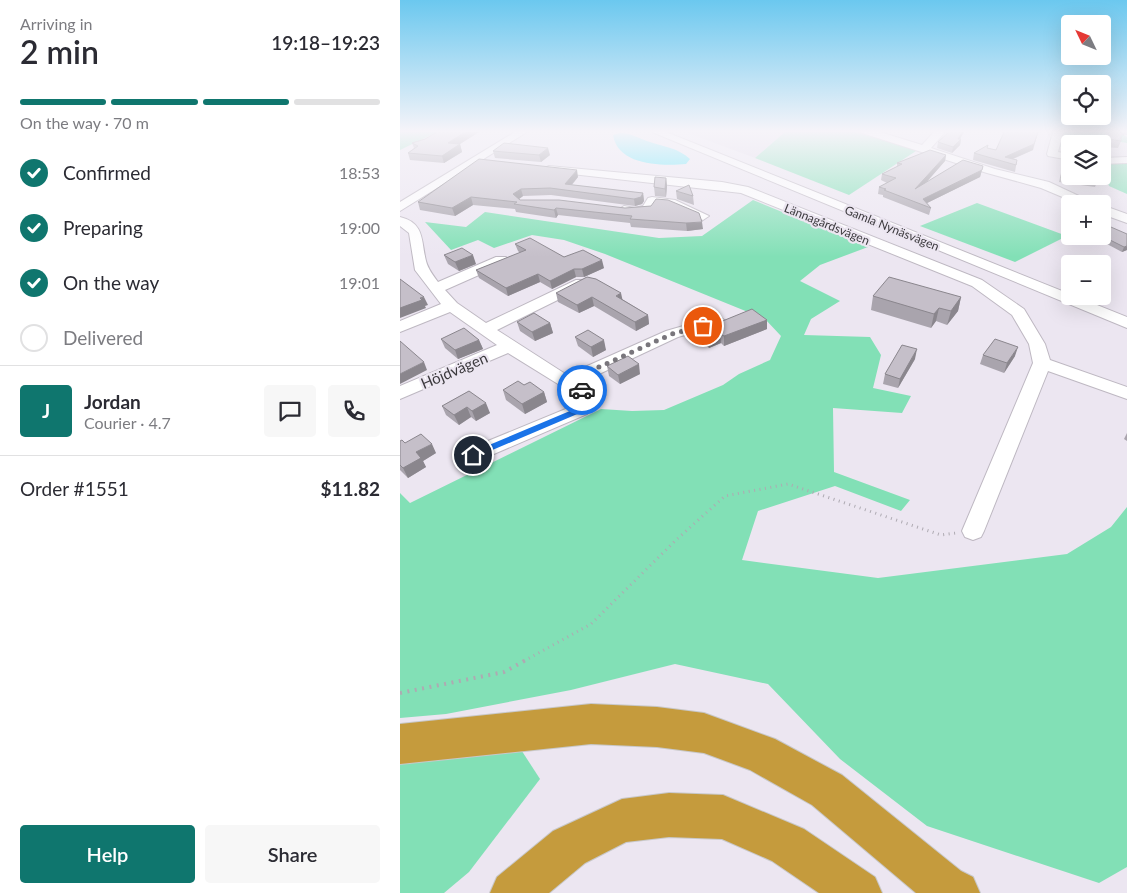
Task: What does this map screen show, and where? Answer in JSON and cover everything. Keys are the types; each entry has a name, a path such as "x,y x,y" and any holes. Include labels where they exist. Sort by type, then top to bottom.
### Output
{"highway":[{"path":"400,744 508,731 591,724 657,727 704,733 761,753 827,790 945,887 957,893"},
{"path":"513,893 568,846 622,821 669,815 723,817 788,845 859,893"}],"street":[{"path":"400,207 456,174"},
{"name":"Lännagårdsvägen","path":"593,174 732,188 759,196 805,216 977,283 1018,312 1037,344 1042,363"},
{"path":"596,174 593,177 597,180 638,191 652,201 671,203 703,216"},
{"name":"Gamla Nynäsvägen","path":"760,174 1127,323"},
{"path":"1016,174 1047,177 1076,195"},
{"path":"400,193 418,196"},
{"path":"610,209 635,212 648,209 652,201"},
{"path":"805,216 832,203"},
{"path":"1111,213 1127,219"},
{"name":"Höjdvägen","path":"400,221 414,229 418,235 420,264 450,306 566,382 578,386 589,396 580,410 473,455"},
{"path":"436,288 508,258"},
{"name":"Höjdvägen","path":"485,330 582,282"},
{"path":"400,327 450,306"},
{"path":"566,382 672,334 718,321"},
{"name":"Höjdvägen","path":"400,393 509,346"},
{"path":"973,531 1042,363 1127,393"}],"path":[{"path":"400,693 504,672 591,624 676,540 725,496 788,484 941,535 973,531"}],"green space":[{"path":"795,174 881,174 849,195"},
{"path":"1111,174 1127,174 1127,194 1109,186 1111,185"},
{"path":"753,200 868,247 820,265 800,281 840,301 811,319 804,335 870,337 881,355 873,388 911,396 902,413 833,408 834,472 910,500 901,511 835,486 758,511 742,560 878,578 1067,554 1111,527 1127,507 1127,867 1099,883 927,826 840,759 768,684 675,664 571,690 446,714 400,718 400,493 410,503 601,409 632,411 664,410 723,385 739,374 770,360 781,336 765,319 605,254 564,240 532,235 494,248 478,240 451,250 425,222 466,227 485,212 659,238 702,236"},
{"path":"977,203 1061,234 1061,239 1015,262 920,226"},
{"path":"518,745 540,779 469,872 444,893 400,893 400,761"}],"building":[{"path":"458,174 574,174 565,184 643,193 641,197 634,199 550,188 521,189 513,194 520,200 559,200 625,208 651,206 656,199 668,200 699,213 702,222 686,223 630,219 632,216 556,208 554,210 514,204 517,202 471,197 452,208 418,202"},
{"path":"882,174 929,174 915,189 940,174 975,174 923,199 931,208 879,187 896,178"},
{"path":"655,177 666,178 665,189 654,187"},
{"path":"689,185 693,196 676,191"},
{"path":"1111,227 1127,234 1127,246 1124,247 1111,240"},
{"path":"530,238 564,257 583,250 602,260 582,269 574,269 550,281 538,274 506,288 476,270 526,250 515,244"},
{"path":"462,248 473,255 455,262 444,255"},
{"path":"587,277 596,279 621,293 616,296 648,315 635,322 592,297 577,305 556,293"},
{"path":"889,277 961,297 951,311 939,308 934,314 873,296"},
{"path":"400,279 424,297 420,298 422,300 400,308"},
{"path":"752,309 767,320 724,336 720,334 708,339 698,331"},
{"path":"534,313 550,323 532,332 517,322"},
{"path":"464,328 479,340 455,350 441,339"},
{"path":"588,330 604,340 591,347 575,337"},
{"path":"995,339 1018,347 1007,363 983,355"},
{"path":"400,341 424,362 400,374"},
{"path":"902,345 917,349 900,379 885,374"},
{"path":"628,356 639,364 618,375 607,366"},
{"path":"518,381 524,385 530,382 544,392 522,404 503,390"},
{"path":"469,391 486,403 472,411 467,407 454,415 442,406"},
{"path":"421,434 432,444 416,452 421,458 403,468 400,465 400,441 402,440 405,443"}],"way so far":[{"path":"582,390 578,386 566,382 672,334 703,326"}],"route":[{"path":"473,455 580,410 589,396 582,390"}]}
